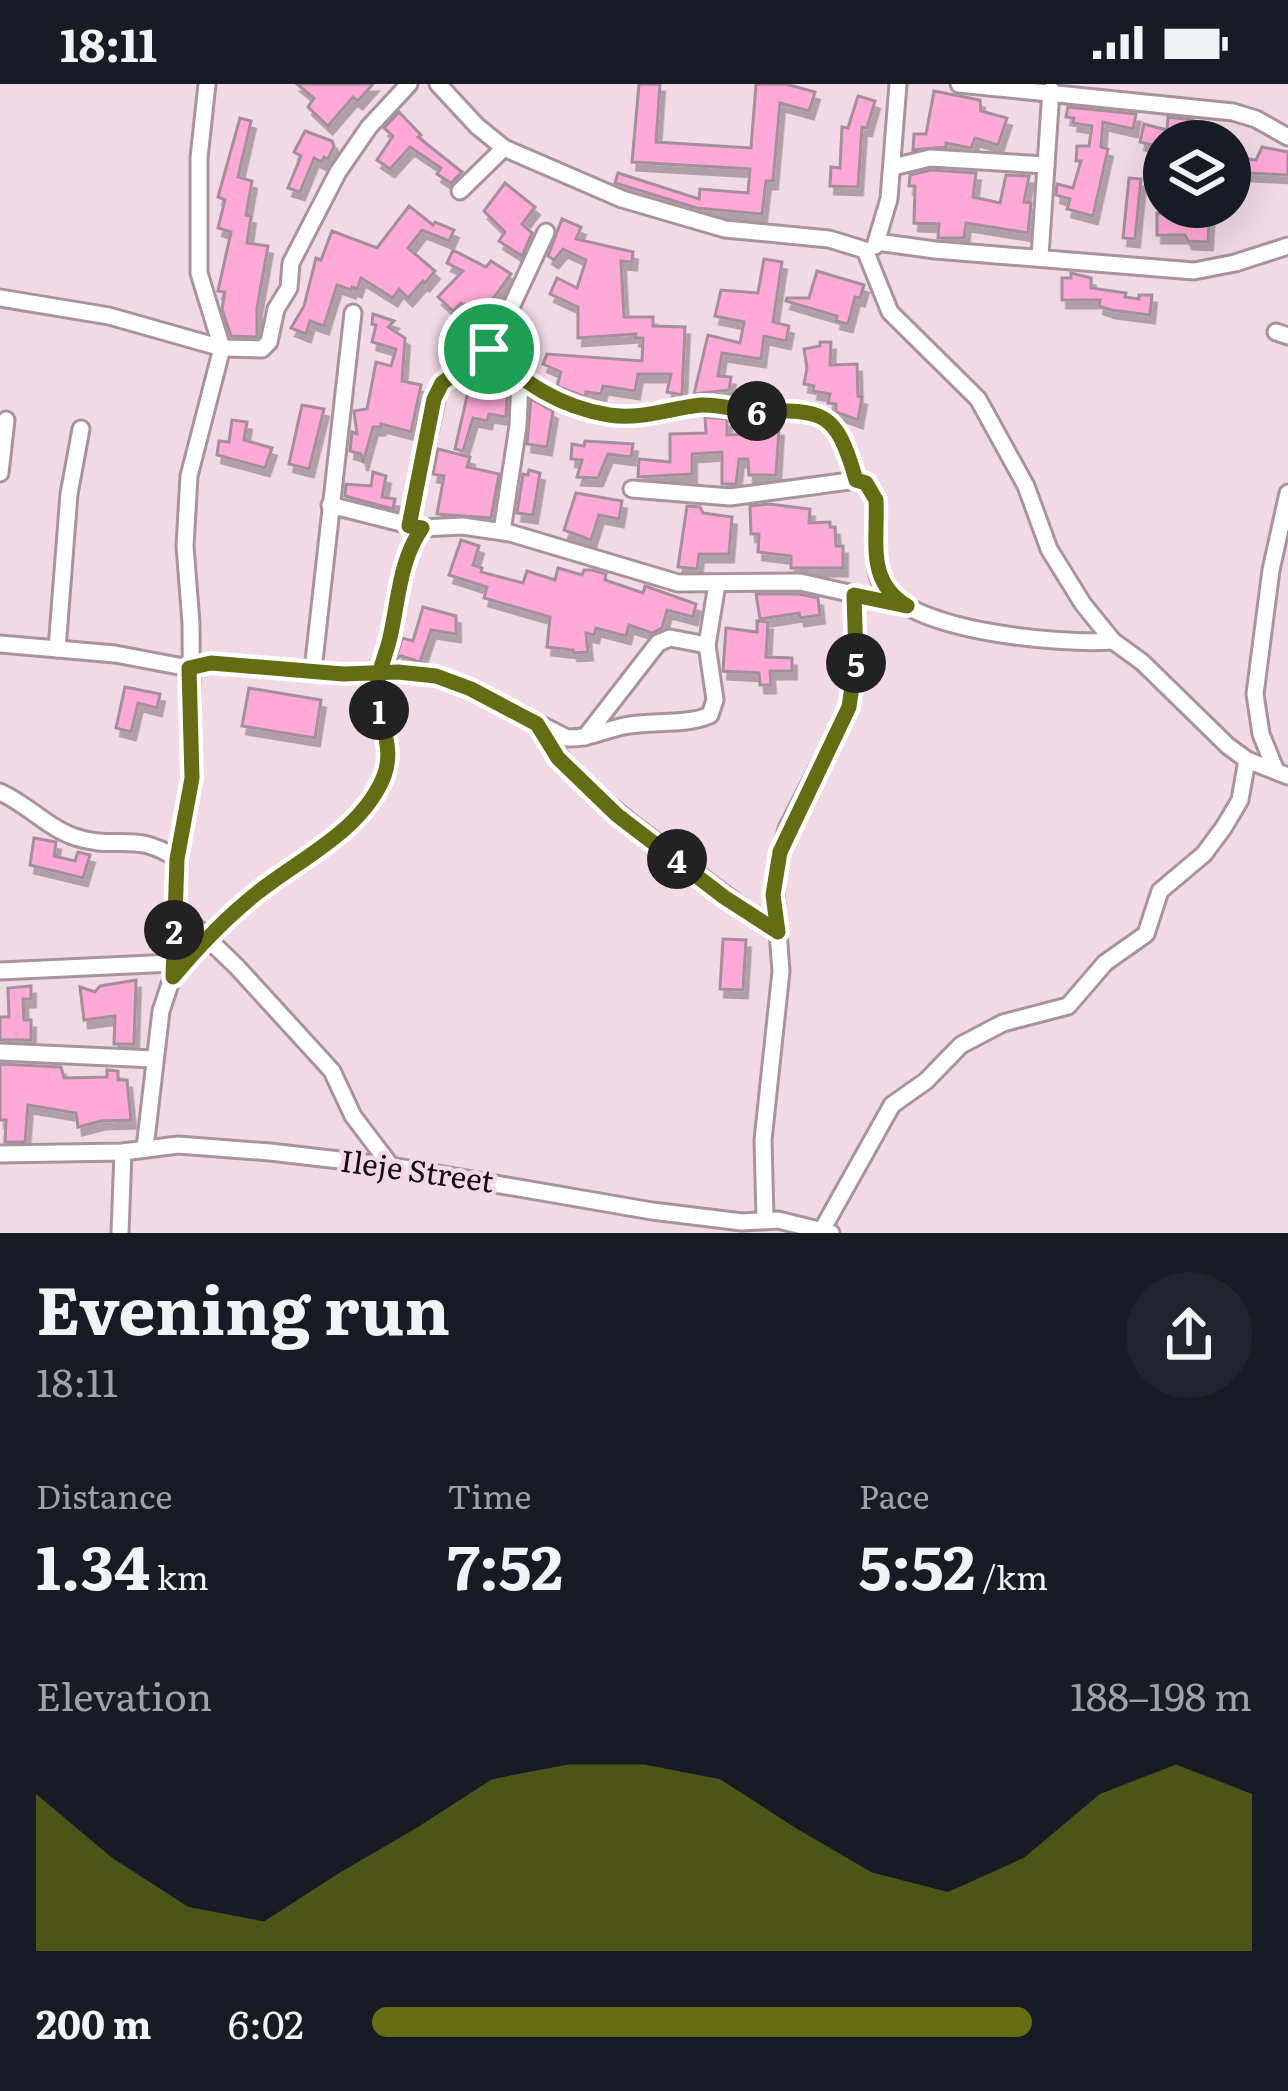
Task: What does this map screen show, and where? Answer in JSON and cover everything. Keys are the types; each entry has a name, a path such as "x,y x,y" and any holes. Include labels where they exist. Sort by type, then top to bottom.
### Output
{"street":[{"path":"145,1148 161,1011 173,970 177,859 192,778 191,623 185,546 189,476 222,348 199,274 199,158 207,84"},
{"path":"0,298 109,316 222,348 266,347 289,288 291,263 338,172 369,127 409,84"},
{"path":"438,84 476,126 504,148 622,199 736,231 874,249 1040,256 1194,271 1288,246"},
{"path":"898,84 890,199 874,249 882,297 890,312 978,399 1026,486 1048,549 1113,641 1247,760 1282,774"},
{"path":"959,84 1233,112 1288,137"},
{"path":"1040,256 1051,90"},
{"path":"460,190 504,148"},
{"path":"893,166 929,158 1046,164"},
{"path":"0,971 173,970 254,894 346,828 369,804 390,754 378,706 378,670 392,633 402,570 416,527 438,391 452,374 489,349 545,232"},
{"path":"313,670 353,313"},
{"path":"489,349 520,380 563,401 620,416 710,405 752,411 800,408 830,424 856,480"},
{"path":"502,531 520,380"},
{"path":"0,473 6,420"},
{"path":"57,649 70,494 82,429"},
{"path":"632,488 730,497 856,480 866,483 876,500 878,573 884,588 907,606"},
{"path":"1282,774 1262,734 1256,694 1271,571 1288,493"},
{"path":"330,505 416,527 502,531 667,580 800,582 1029,639 1072,644 1113,641"},
{"path":"0,644 138,657 189,668 211,663 343,674 378,670 451,680 567,738 584,738 620,726 710,715 715,700 707,645 717,584"},
{"path":"765,1219 763,1140 781,971 773,895 780,852 849,707 856,658 854,595"},
{"path":"584,738 658,643 670,638 707,645"},
{"path":"537,724 558,758 617,815 778,932"},
{"path":"826,1232 892,1105 931,1077 961,1045 1003,1023 1068,1006 1105,963 1146,934 1160,891 1204,854 1240,800 1247,760"},
{"path":"0,793 23,803 65,834 101,843 149,843 177,859"},
{"path":"177,909 332,1071 353,1116 391,1166"},
{"path":"0,1052 154,1059"},
{"name":"Ileje Street","path":"0,1154 123,1152 196,1145 391,1166 652,1211 742,1222 765,1219 789,1228 826,1232"},
{"path":"120,1233 123,1152"}],"building":[{"path":"297,84 373,84 358,101 353,97 328,126 308,107 314,98"},
{"path":"639,84 660,84 656,142 751,148 756,84 786,84 815,92 809,111 780,103 773,181 766,181 762,214 697,208 615,183 618,173 699,199 700,189 748,193 750,169 632,162"},
{"path":"934,91 980,100 981,111 1007,118 998,145 975,138 971,148 946,143 946,147 913,150 914,134 926,134"},
{"path":"858,96 875,101 867,128 862,127 858,187 830,186 831,167 840,168 842,127 848,128"},
{"path":"1068,107 1136,114 1133,129 1103,122 1101,147 1108,149 1093,216 1067,209 1070,199 1056,195 1057,184 1073,188 1081,161 1076,161 1077,146 1089,146 1092,126 1073,123 1074,118 1066,117"},
{"path":"399,112 421,135 418,137 462,172 451,183 437,174 441,168 410,147 390,169 377,160 393,136 384,128"},
{"path":"240,118 251,121 238,177 252,181 247,243 268,246 257,337 231,336 222,309 225,292 218,291 231,232 218,228 225,200 218,197"},
{"path":"305,131 334,146 328,159 314,158 300,192 288,188 301,156 294,152"},
{"path":"1262,147 1288,152 1288,175 1251,173 1251,159 1256,160"},
{"path":"931,170 976,173 973,197 1000,203 1006,175 1029,176 1024,202 1031,203 1028,233 966,223 964,238 938,238 939,224 914,223 915,186 909,186 910,175"},
{"path":"1129,178 1141,179 1135,239 1123,238"},
{"path":"505,183 535,207 522,224 532,233 522,256 499,241 505,232 484,211"},
{"path":"409,206 433,225 454,230 449,241 422,230 408,248 435,271 425,283 408,298 399,289 393,298 361,278 357,289 337,285 324,326 310,321 306,334 291,328 304,306 316,258 321,260 332,231 377,248"},
{"path":"562,219 581,227 576,239 633,252 632,262 621,261 624,317 653,317 653,326 685,327 682,395 667,392 671,374 638,374 635,391 603,386 601,394 586,392 585,397 557,386 561,372 543,364 547,354 642,361 643,338 635,338 636,334 578,338 578,307 550,294 557,278 577,288 586,260 563,249 554,260 548,256"},
{"path":"1157,228 1209,228 1208,242 1188,241 1185,235 1157,235"},
{"path":"453,250 486,267 491,261 511,274 489,304 497,309 492,319 461,303 453,311 438,297 463,271 447,263"},
{"path":"764,259 782,262 773,322 789,326 786,341 764,336 761,359 722,353 718,376 731,377 729,390 694,394 708,335 740,343 744,322 715,316 721,290 758,293"},
{"path":"817,271 864,285 860,298 855,297 848,324 836,321 837,316 786,301 809,298"},
{"path":"1071,273 1091,278 1091,288 1139,299 1139,295 1152,295 1150,315 1111,310 1099,306 1100,300 1062,300 1062,278 1071,278"},
{"path":"373,314 394,321 388,327 405,338 402,381 421,385 411,432 381,424 373,427 363,463 361,454 350,451 352,432 357,434 354,411 367,409 376,362 391,366 396,349 372,342"},
{"path":"820,342 831,342 830,365 857,364 858,396 862,397 858,420 836,412 836,404 828,403 830,394 804,384 804,349 820,346"},
{"path":"487,365 495,371 491,394 507,397 506,417 473,418 463,451 455,449 468,392 472,393 476,372"},
{"path":"531,399 553,411 547,447 527,444"},
{"path":"302,405 324,409 309,469 289,464"},
{"path":"705,417 727,419 727,435 750,434 750,428 779,428 776,475 749,475 748,459 739,459 736,484 722,484 722,452 692,454 692,474 638,477 639,459 670,462 670,434 706,433"},
{"path":"232,420 247,422 244,440 272,448 265,468 217,455 219,441 229,442"},
{"path":"585,441 633,444 631,457 608,454 598,478 577,477 582,460 571,459 572,444 584,446"},
{"path":"438,449 470,457 467,467 499,474 491,518 437,514 444,476 433,474"},
{"path":"529,470 540,473 533,515 517,513 523,474 528,475"},
{"path":"373,472 386,476 382,497 395,499 393,509 345,496 346,484 371,486"},
{"path":"576,493 622,501 619,519 599,515 591,540 564,530"},
{"path":"687,506 732,517 729,554 699,554 697,569 678,567"},
{"path":"750,506 810,509 809,523 830,522 835,527 836,546 843,546 843,568 791,568 791,556 758,552 759,534 751,534"},
{"path":"461,540 479,546 473,565 482,568 481,572 523,583 527,571 555,580 558,568 582,575 592,570 606,574 605,580 643,593 645,586 696,604 693,617 667,610 662,628 652,633 629,625 626,636 596,628 594,635 586,633 588,652 547,647 550,617 484,598 487,587 449,575"},
{"path":"756,594 818,598 820,615 760,619"},
{"path":"423,607 456,616 456,634 431,630 420,662 396,659 402,638 413,641"},
{"path":"757,621 768,622 766,657 792,658 792,671 770,671 771,685 760,685 759,673 723,671 726,628 757,632"},
{"path":"125,687 160,694 157,708 138,703 131,732 116,728"},
{"path":"249,688 321,700 315,738 242,726"},
{"path":"34,838 56,842 54,856 75,861 78,852 90,855 83,878 30,865"},
{"path":"723,939 746,940 743,990 720,989"},
{"path":"136,980 134,1044 114,1044 115,1016 84,1020 80,987 95,992 100,986"},
{"path":"31,986 31,999 23,999 24,1020 31,1020 31,1040 0,1040 0,1017 9,1017 8,988"},
{"path":"0,1064 61,1067 64,1078 107,1077 107,1070 118,1071 118,1080 127,1080 131,1120 78,1127 76,1113 28,1105 25,1142 5,1142"}],"route":[{"path":"489,349 442,383 434,399 409,526 422,528 402,570 392,633 378,670 378,706 390,752 379,787 346,828 254,894 206,936 173,977 177,859 192,778 189,668 196,664 343,674 378,670 436,676 471,689 537,724 581,784 724,897 778,932 773,895 780,852 849,707 856,658 854,595 907,606 884,588 878,573 872,490 856,480 840,439 813,412 710,405 646,416 603,414 527,385 489,349"}]}
